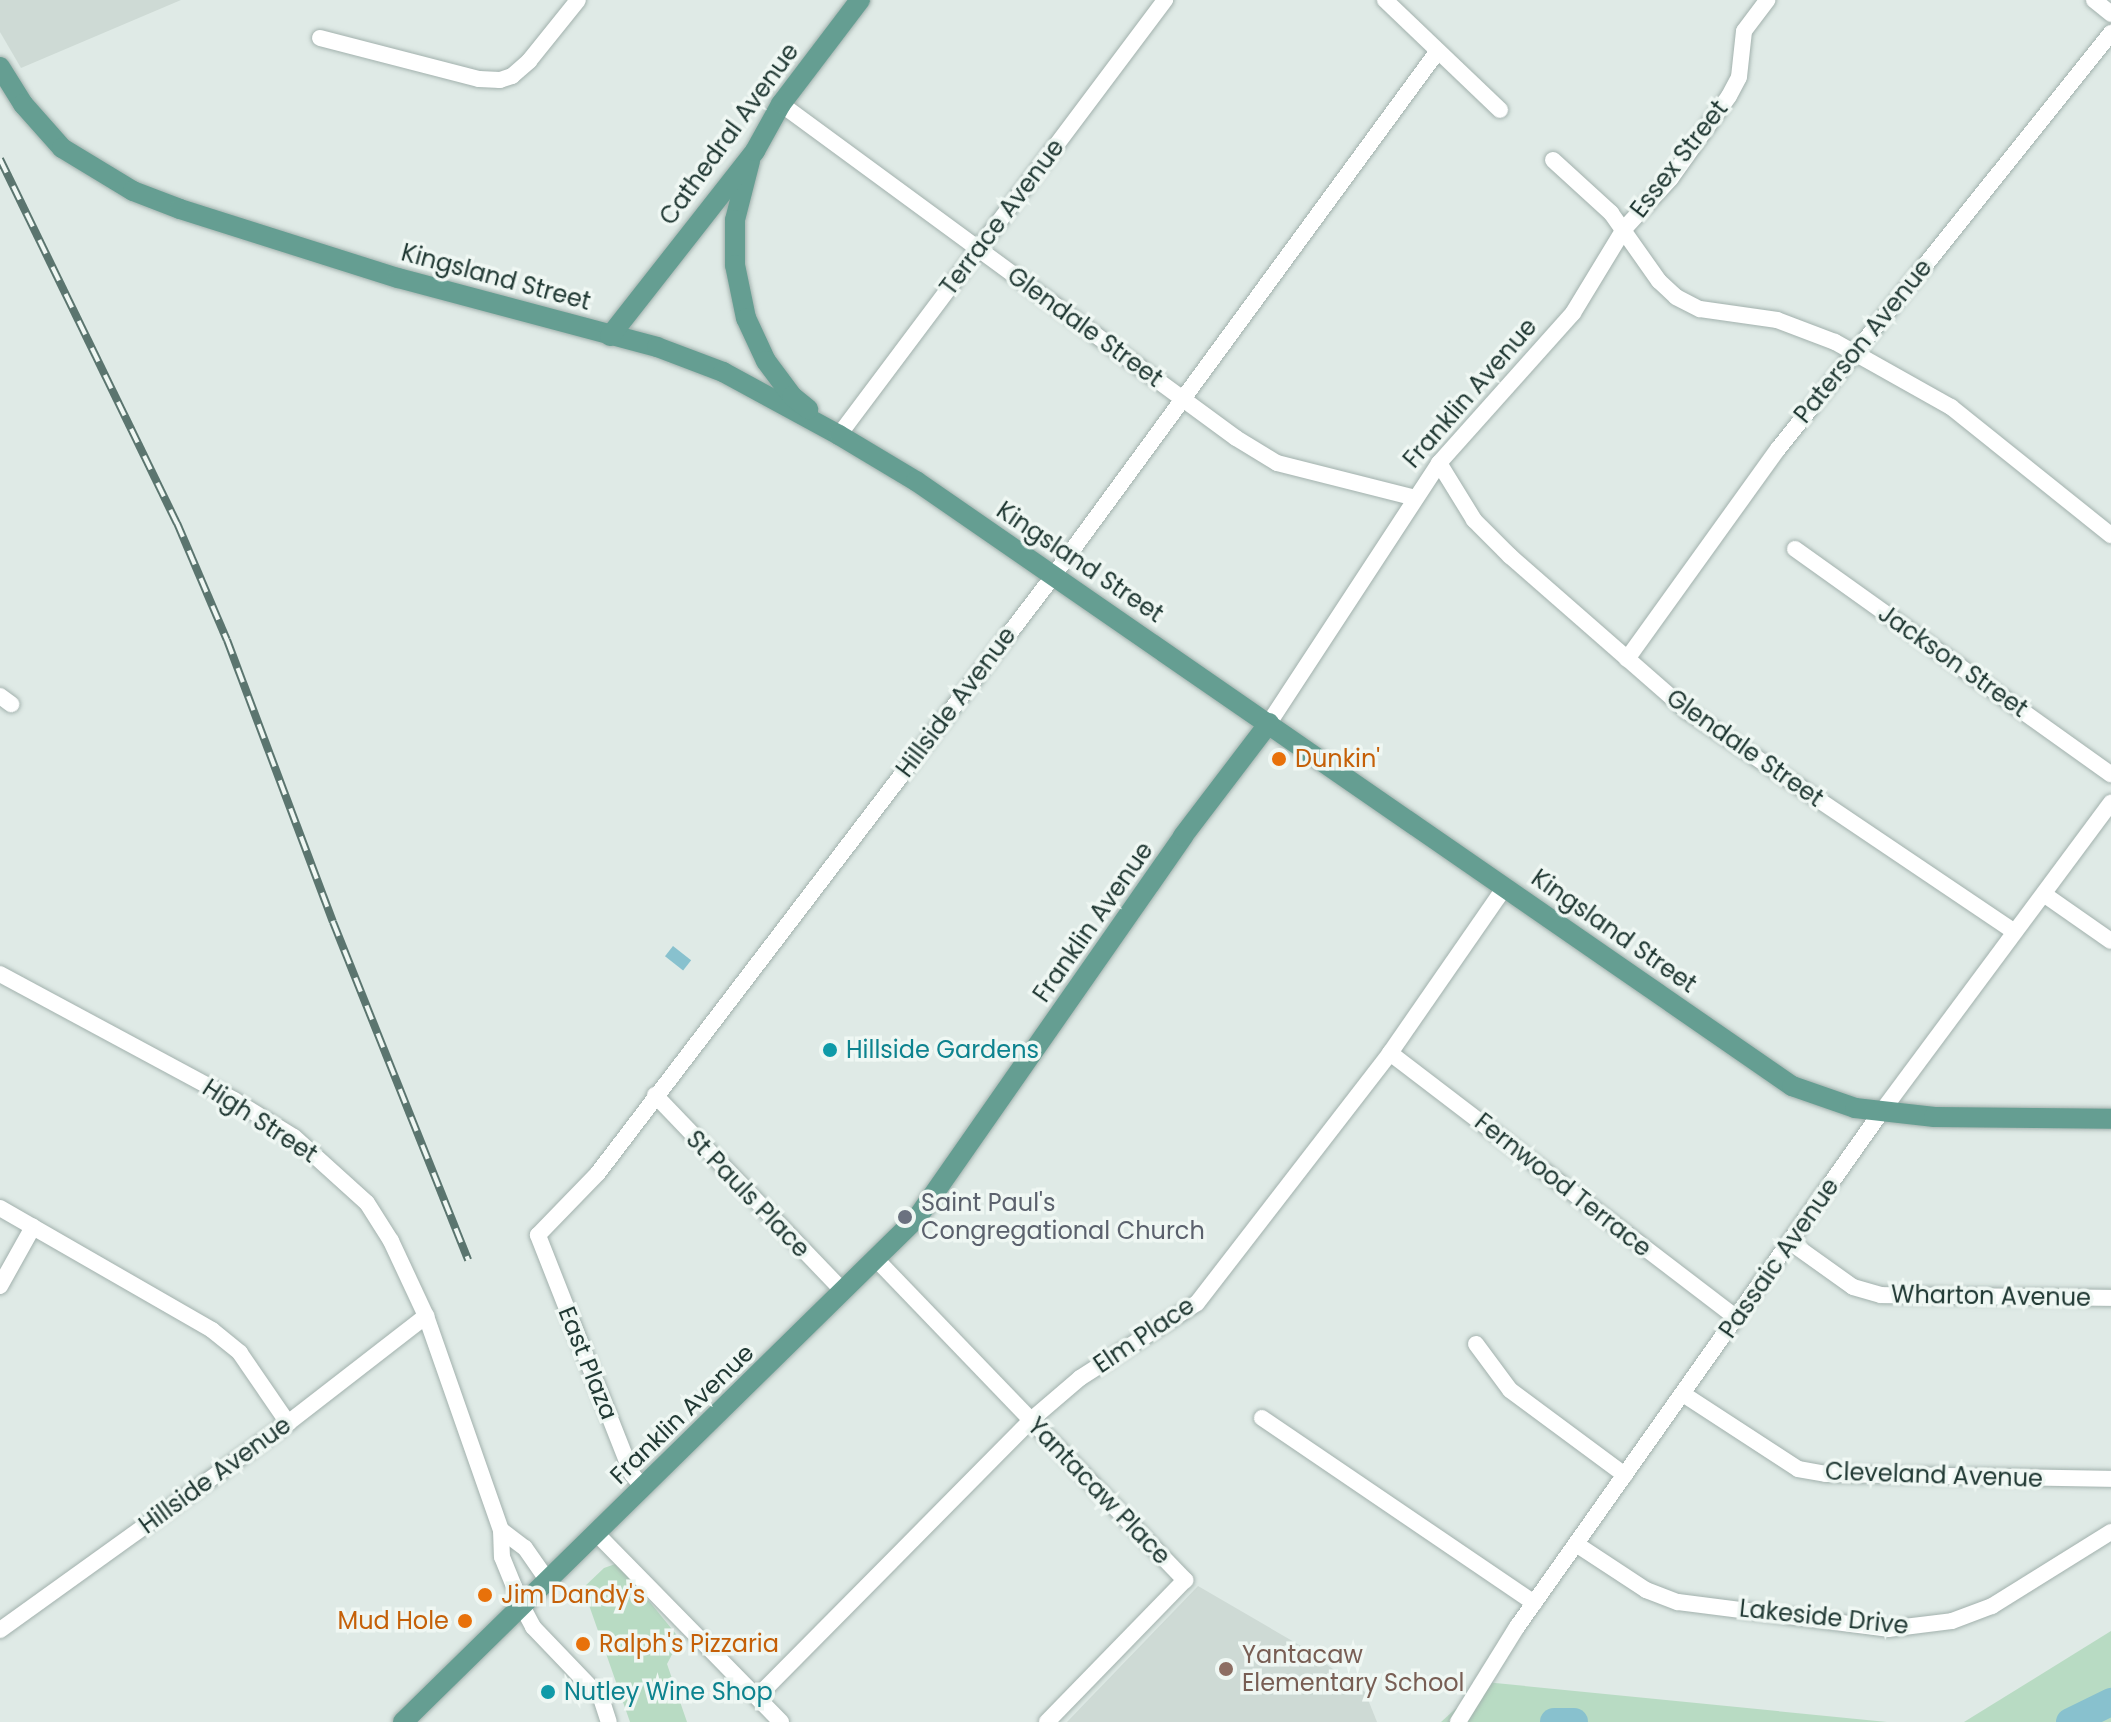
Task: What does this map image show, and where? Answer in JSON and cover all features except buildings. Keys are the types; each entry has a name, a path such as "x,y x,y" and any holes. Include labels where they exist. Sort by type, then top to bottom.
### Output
{"main road":[{"name":"Cathedral Avenue","path":"610,336 755,151 781,104 860,0"},
{"name":"Kingsland Street","path":"0,67 23,104 62,148 133,191 180,209 398,278 657,347 723,372 839,435 916,481 1054,575 1792,1086 1855,1108 1934,1117 2111,1119"},
{"path":"755,151 735,220 735,265 746,318 766,361 792,396 839,435"},
{"name":"Franklin Avenue","path":"403,1722 917,1218 1183,836 1269,723"}],"street":[{"path":"320,38 479,79 500,80 512,76 529,61 578,0"},
{"name":"Terrace Avenue","path":"839,435 1165,0"},
{"path":"1385,0 1500,110"},
{"name":"Essex Street","path":"1573,313 1624,229 1671,178 1729,96 1739,77 1744,31 1767,0"},
{"path":"2094,0 2111,14"},
{"name":"Paterson Avenue","path":"1627,659 1778,449 2111,33"},
{"name":"Hillside Avenue","path":"538,1235 598,1173 1054,575 1437,52"},
{"name":"Glendale Street","path":"781,104 1182,399 1277,463 1415,498"},
{"path":"1553,160 1624,229 1659,281 1676,297 1700,309 1791,325 1853,352 1951,407 2111,535"},
{"name":"Franklin Avenue","path":"1269,723 1439,463 1573,313"},
{"name":"Glendale Street","path":"1439,463 1474,520 1687,711 2013,931"},
{"name":"Jackson Street","path":"1795,549 2111,774"},
{"name":"Passaic Avenue","path":"1458,1722 1534,1603 1882,1111 2111,803"},
{"name":"Elm Place","path":"757,1697 1031,1420 1080,1378 1197,1303 1390,1053 1505,887"},
{"path":"2045,895 2111,941"},
{"name":"High Street","path":"0,974 234,1100 294,1137 367,1203 391,1241 426,1316 501,1530 502,1557 522,1606 533,1627 594,1689 609,1722"},
{"name":"Fernwood Terrace","path":"1390,1053 1736,1318"},
{"name":"St Pauls Place","path":"655,1095 843,1291"},
{"path":"0,1208 212,1330 240,1353 288,1423"},
{"path":"0,1286 33,1227"},
{"name":"East Plaza","path":"538,1235 632,1474 643,1488"},
{"name":"Wharton Avenue","path":"1790,1242 1853,1287 1881,1295 2111,1298"},
{"name":"Yantacaw Place","path":"876,1259 1185,1580 1047,1722"},
{"name":"Hillside Avenue","path":"0,1630 288,1423 426,1316"},
{"path":"1476,1344 1510,1390 1625,1475"},
{"name":"Cleveland Avenue","path":"1683,1394 1798,1469 1826,1474 2111,1479"},
{"path":"1262,1418 1534,1603"},
{"name":"High Street","path":"501,1530 525,1548 548,1581"},
{"name":"Lakeside Drive","path":"1576,1544 1646,1590 1678,1602 1888,1629 1952,1621 1992,1606 2111,1532"},
{"path":"597,1534 781,1722"}],"shaded area":[{"path":"0,0 181,0 21,68 0,32"},
{"name":"Yantacaw Elementary School","path":"1198,1586 1301,1646 1365,1692 1377,1722 1067,1722"}],"green space":[{"path":"618,1563 680,1639 667,1664 687,1722 630,1722 583,1588 604,1568"},
{"path":"2111,1631 2111,1722 1964,1722"},
{"path":"1485,1682 1887,1722 1441,1722"}],"water":[{"path":"673,946 691,960 683,970 665,956"}],"waterway":[{"path":"2070,1722 2111,1702"},
{"path":"1554,1722 1574,1722"}],"railway":[{"path":"0,159 177,523 227,640 333,922 468,1260"}],"place":[{"name":"Dunkin'","path":"1279,759"},
{"name":"Hillside Gardens","path":"830,1050"},
{"name":"Saint Paul's Congregational Church","path":"905,1217"},
{"name":"Jim Dandy's","path":"485,1595"},
{"name":"Mud Hole","path":"465,1621"},
{"name":"Ralph's Pizzaria","path":"583,1644"},
{"name":"Yantacaw Elementary School","path":"1226,1669"},
{"name":"Nutley Wine Shop","path":"548,1692"}]}
